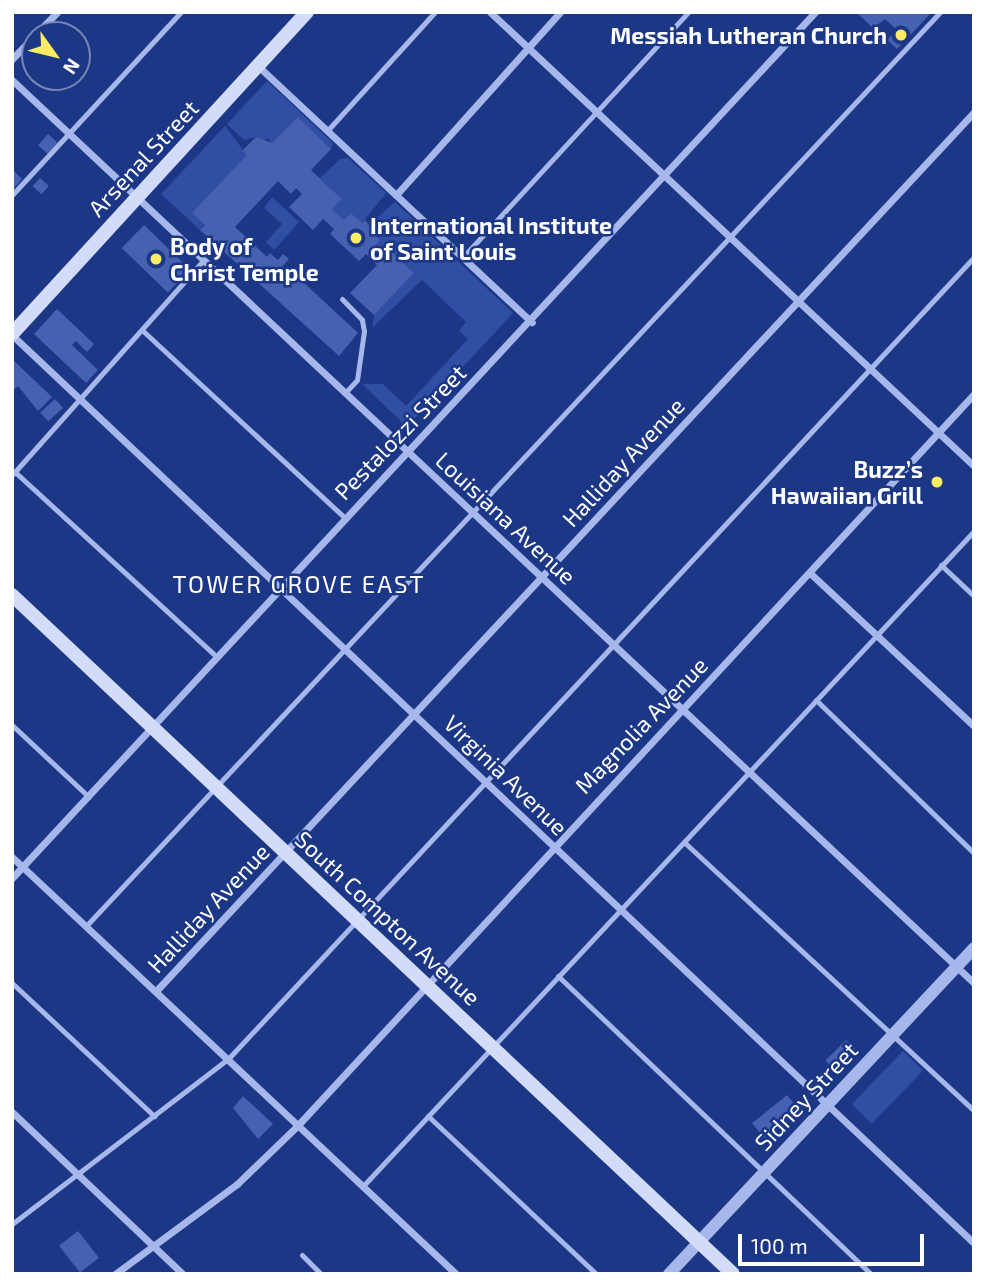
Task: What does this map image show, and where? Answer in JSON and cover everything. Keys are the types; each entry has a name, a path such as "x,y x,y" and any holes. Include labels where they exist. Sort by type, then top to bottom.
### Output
{"main road":[{"name":"Arsenal Street","path":"12,334 307,12"},
{"name":"South Compton Avenue","path":"12,595 733,1274"}],"street":[{"path":"490,12 974,466"},
{"path":"396,195 560,12"},
{"name":"Pestalozzi Street","path":"12,878 279,587 532,322 815,12"},
{"path":"258,66 532,322"},
{"name":"Louisiana Avenue","path":"12,80 974,983"},
{"name":"Halliday Avenue","path":"156,992 974,112"},
{"name":"Virginia Avenue","path":"12,334 974,1243"},
{"name":"Magnolia Avenue","path":"116,1274 237,1184 298,1125 552,846 811,574 974,394"},
{"path":"811,574 974,726"},
{"path":"12,857 456,1274"},
{"name":"Sidney Street","path":"669,1274 974,948"},
{"path":"12,1112 183,1274"}],"lane":[{"path":"12,195 181,12"},
{"path":"327,131 435,12"},
{"path":"463,257 688,12"},
{"path":"86,926 940,12"},
{"path":"12,1224 228,1059 974,257"},
{"path":"203,261 14,473 216,656"},
{"path":"342,299 359,316 364,331 357,380 345,394"},
{"path":"142,330 345,518"},
{"path":"363,1186 974,531"},
{"path":"941,565 974,596"},
{"path":"816,700 974,853"},
{"path":"12,725 89,797"},
{"path":"684,842 974,1111"},
{"path":"558,976 871,1274"},
{"path":"12,984 153,1116"},
{"path":"428,1116 596,1274"},
{"path":"302,1255 321,1274"}],"shaded area":[{"path":"267,81 333,143 331,149 298,117 272,143 267,138 262,143 256,137 244,140 227,124"},
{"path":"225,126 247,155 200,230 161,194"},
{"path":"348,158 386,193 362,223 351,213 344,220 332,209 342,199 320,178 340,159"},
{"path":"272,197 299,222 274,250 266,242 282,224 264,208"},
{"path":"395,202 513,313 407,427 362,384 383,384 406,406 468,339 459,331 466,322 422,280 372,328 374,315 414,273 390,250 384,256 374,247 380,239 369,225"},
{"path":"903,1051 923,1070 872,1124 852,1104"}],"building":[{"name":"Messiah Lutheran Church","path":"856,12 932,12 897,49 887,40 897,30 885,19 873,28"},
{"name":"International Institute of Saint Louis","path":"298,117 331,149 311,170 342,199 332,209 344,220 351,213 362,223 365,220 380,240 374,247 384,256 390,250 414,273 374,315 350,293 377,265 366,254 359,261 330,234 334,229 323,219 313,230 289,207 302,194 296,188 291,194 278,181 235,227 267,257 270,253 278,260 283,254 289,259 280,269 283,273 288,268 358,333 339,356 200,230 205,225 192,213 247,155 242,151 256,137 272,143"},
{"path":"48,134 58,143 48,154 38,145"},
{"path":"14,171 22,179 14,188 12,186"},
{"path":"40,178 49,186 42,194 33,186"},
{"name":"Body of Christ Temple","path":"144,225 190,269 168,292 122,248"},
{"path":"57,309 94,344 87,352 76,341 72,345 98,370 86,383 34,334"},
{"path":"12,359 52,397 38,411 18,386 12,391"},
{"path":"55,399 63,408 48,421 40,412"},
{"path":"846,1040 855,1049 835,1070 825,1061"},
{"path":"787,1095 799,1110 764,1138 752,1123"},
{"path":"243,1096 273,1124 258,1139 233,1108"},
{"path":"78,1231 99,1258 80,1273 59,1246"}],"place":[{"name":"Messiah Lutheran Church","path":"901,35"},
{"name":"International Institute of Saint Louis","path":"356,238"},
{"name":"Body of Christ Temple","path":"156,259"},
{"name":"Buzz’s Hawaiian Grill","path":"937,482"}],"district":[{"name":"TOWER GROVE EAST","path":"299,584"}]}
